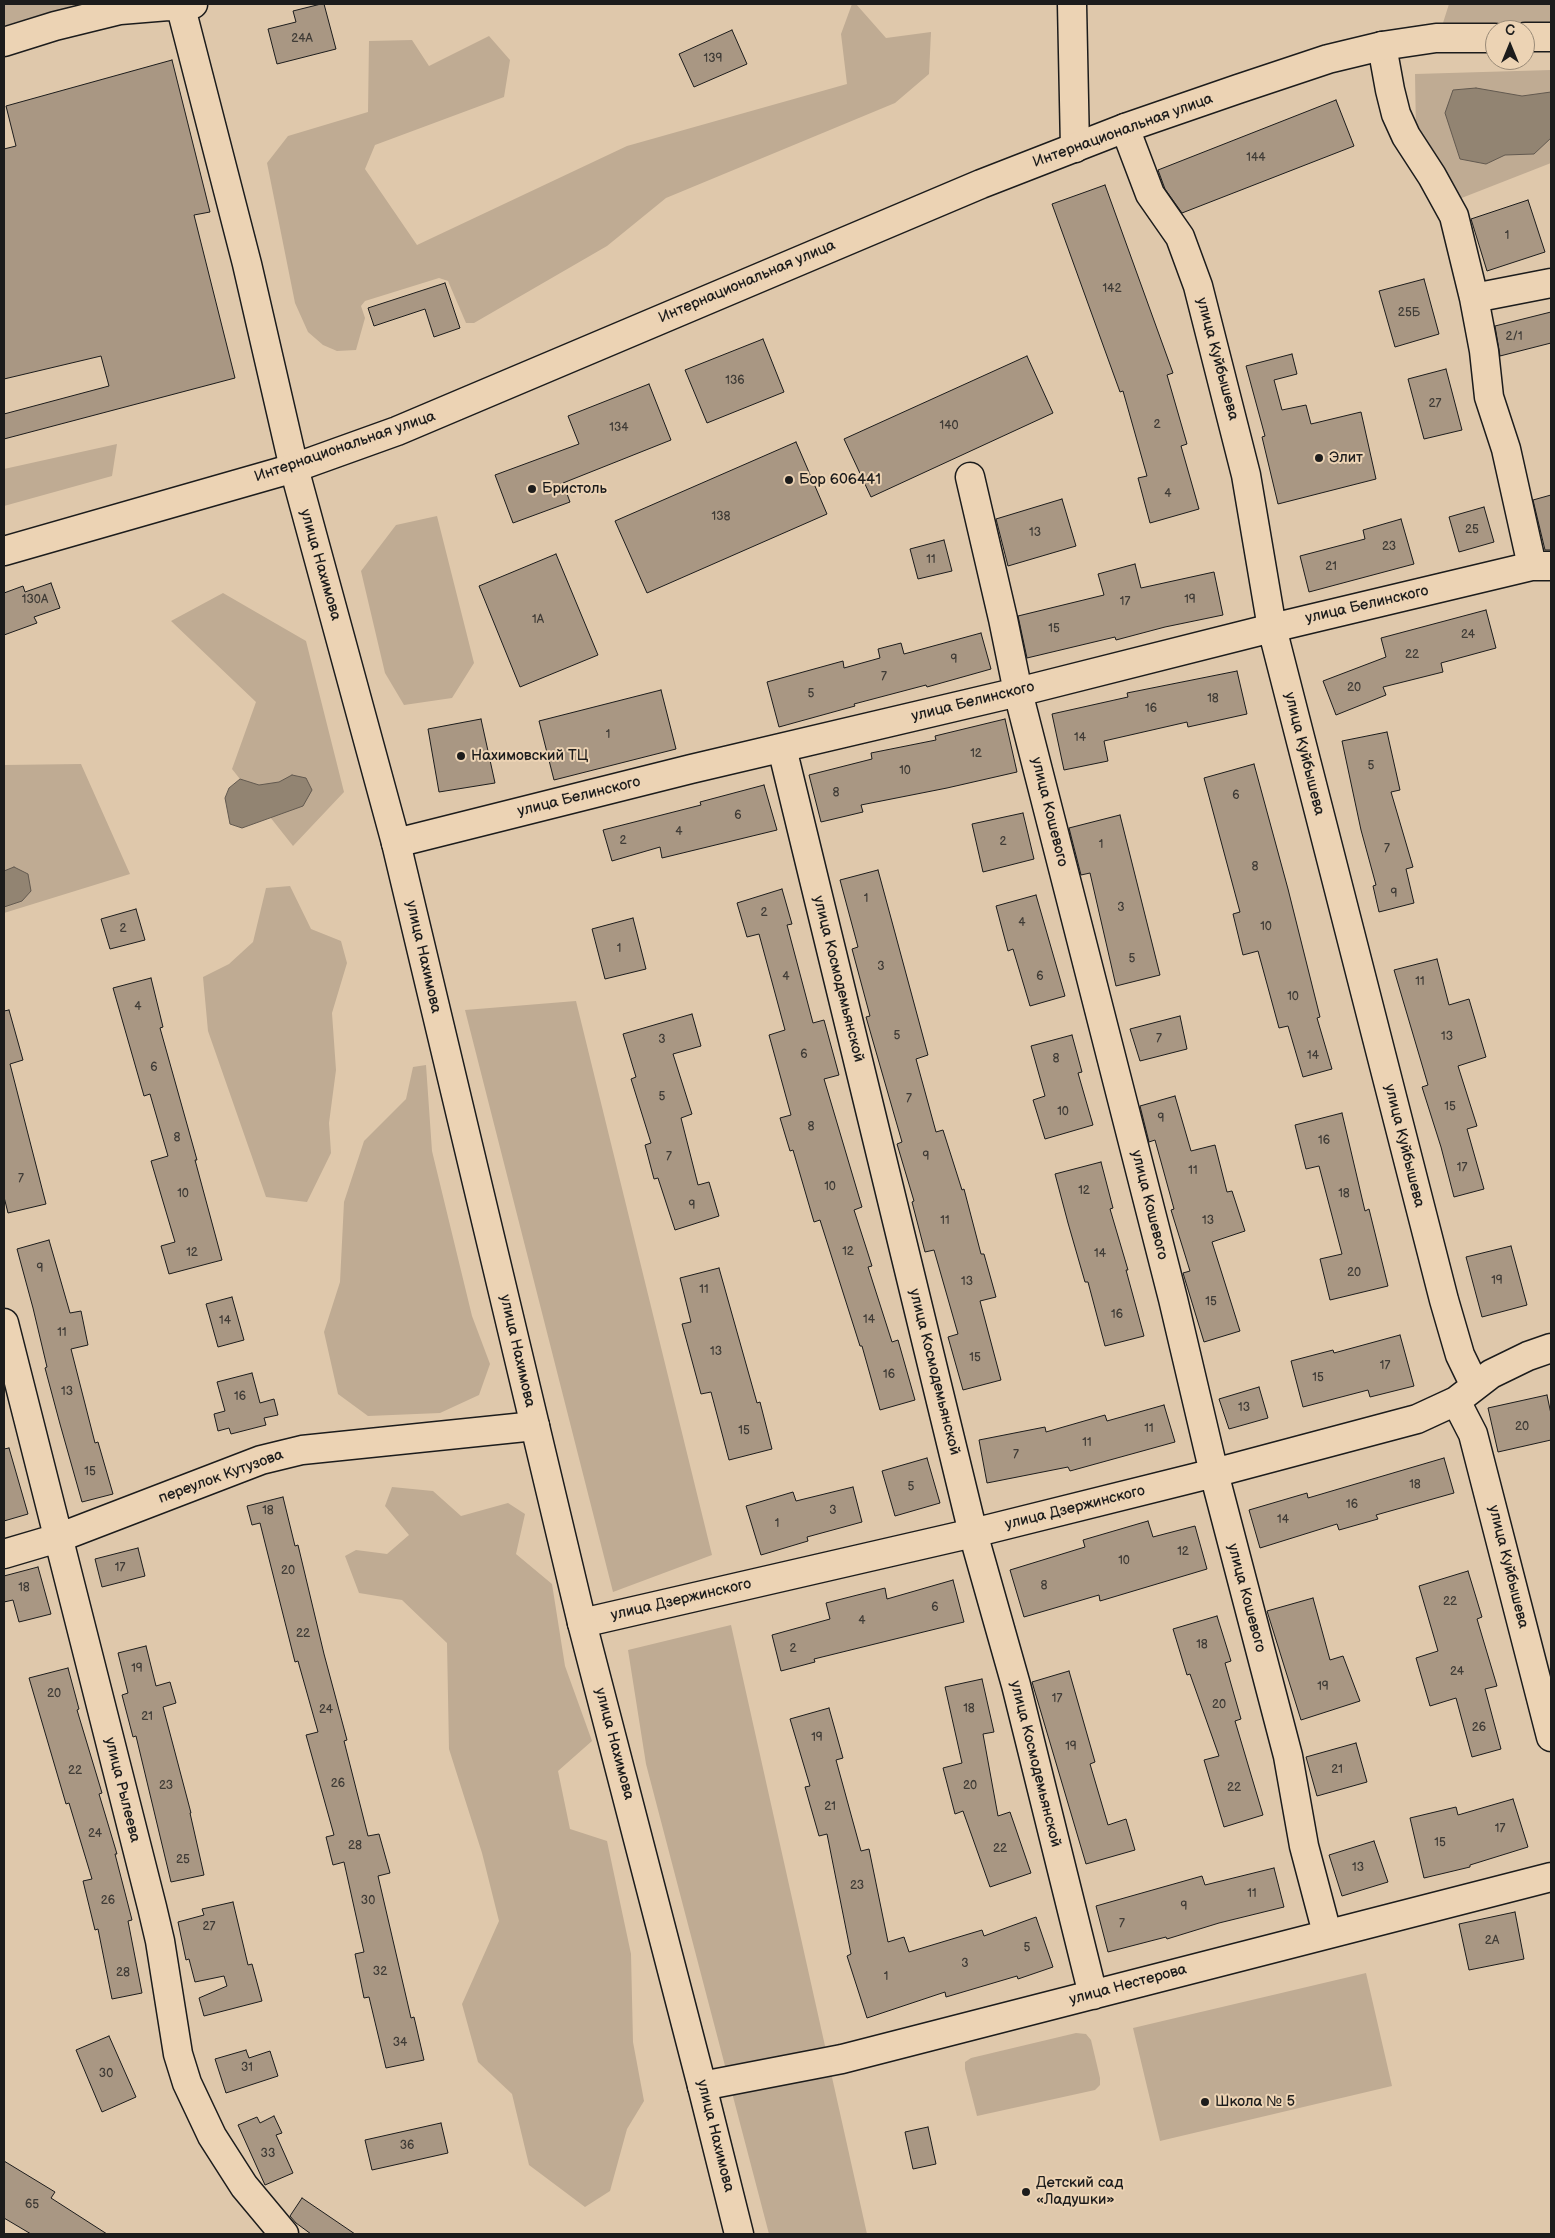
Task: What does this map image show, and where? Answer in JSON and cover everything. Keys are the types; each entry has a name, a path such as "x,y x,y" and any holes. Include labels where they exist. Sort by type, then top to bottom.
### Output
{"street":[{"path":"4,42 55,26 120,10 184,4"},
{"name":"улица Нахимова","path":"184,4 294,468 396,843 582,1623 739,2234"},
{"path":"1072,4 1075,148"},
{"path":"1535,37 1551,37"},
{"name":"Интернациональная улица","path":"4,551 294,468 397,431 963,192 1125,128 1328,59 1382,46 1436,38 1485,38"},
{"path":"1382,46 1396,114 1406,136 1432,176 1454,216 1474,298 1484,351 1489,397 1542,566"},
{"name":"улица Куйбышева","path":"1125,128 1150,194 1180,237 1198,286 1246,475 1272,628 1444,1300 1460,1355 1473,1434 1551,1737"},
{"path":"1474,298 1551,282"},
{"name":"улица Кошевого","path":"970,477 1004,619 1018,692 1171,1290 1214,1473 1288,1756 1304,1846 1327,1933"},
{"name":"улица Белинского","path":"396,843 691,769 1018,692 1272,628 1542,566"},
{"name":"улица Космодемьянской","path":"782,748 973,1533 1016,1685 1093,1995"},
{"name":"улица Рылеева","path":"4,1323 152,1907 160,1941 178,2054 187,2082 212,2136 244,2186 284,2234"},
{"name":"улица Дзержинского","path":"582,1623 973,1533 1417,1420 1465,1393 1490,1374 1528,1356 1551,1348"},
{"name":"переулок Кутузова","path":"4,1554 58,1538 262,1460 302,1450 536,1426"},
{"name":"улица Нестерова","path":"702,2086 842,2058 1551,1877"}],"shaded area":[{"path":"4,4 83,4 4,26"},
{"path":"852,4 856,4 886,38 931,32 929,74 895,103 666,198 607,246 474,323 466,323 448,281 439,278 365,301 361,306 365,318 356,350 337,351 323,345 308,332 295,303 267,163 288,136 368,112 369,41 412,40 429,66 489,36 510,60 504,97 375,145 365,169 417,245 627,146 847,84 841,34"},
{"path":"1449,4 1551,4 1551,27 1535,27 1535,20 1485,20 1485,26 1442,26"},
{"path":"1551,70 1551,163 1459,199 1416,132 1415,74"},
{"path":"1476,88 1522,96 1551,92 1551,138 1534,154 1505,155 1486,164 1460,159 1445,113 1453,90"},
{"path":"117,444 112,476 4,506 4,469"},
{"path":"437,516 474,663 452,698 404,705 385,673 361,571 396,525"},
{"path":"223,593 306,641 344,792 293,846 232,769 256,702 171,621"},
{"path":"81,764 130,874 4,913 4,765"},
{"path":"292,775 306,778 312,790 303,806 242,828 230,824 225,798 229,788 240,779 259,785 279,782"},
{"path":"14,867 28,874 31,891 22,901 4,907 4,871"},
{"path":"290,886 311,929 341,941 347,963 332,1013 336,1070 329,1123 331,1153 307,1202 266,1197 208,1031 203,977 229,964 253,942 266,888"},
{"path":"576,1001 712,1555 613,1592 465,1010"},
{"path":"426,1065 432,1151 472,1316 490,1364 479,1395 440,1413 368,1416 338,1394 324,1332 340,1282 344,1202 364,1141 406,1099 413,1067"},
{"path":"392,1487 433,1491 461,1516 508,1503 525,1514 516,1554 552,1584 565,1666 592,1741 558,1771 570,1829 607,1841 631,1954 633,2042 644,2101 627,2129 610,2191 585,2207 529,2165 512,2094 478,2062 462,2004 499,1921 482,1853 449,1749 447,1643 402,1600 359,1593 345,1556 356,1550 387,1554 409,1535 385,1506"},
{"path":"731,1625 867,2234 769,2234 646,1764 628,1650"},
{"path":"1366,1973 1392,2086 1160,2141 1133,2028"},
{"path":"1076,2033 1086,2034 1091,2040 1100,2078 1100,2085 1095,2090 977,2116 965,2069 965,2062 971,2058"}],"building":[{"path":"324,4 336,49 277,64 268,29 296,22 293,11"},
{"path":"732,30 747,64 694,87 679,54"},
{"path":"172,60 210,212 194,215 235,378 4,439 4,414 109,386 101,356 4,379 4,149 16,146 6,106"},
{"path":"1336,100 1354,146 1182,213 1165,189 1158,170"},
{"path":"1105,185 1173,373 1167,375 1187,444 1181,446 1199,509 1150,523 1138,478 1147,476 1123,391 1120,392 1052,204"},
{"path":"1528,200 1545,252 1487,271 1471,219"},
{"path":"1424,279 1439,334 1395,347 1379,291"},
{"path":"445,283 460,328 434,337 425,309 374,326 368,308"},
{"path":"1551,312 1551,343 1500,356 1495,326"},
{"path":"763,339 784,392 707,423 685,370"},
{"name":"Элит","path":"1292,354 1297,374 1274,380 1282,410 1306,405 1311,424 1361,412 1376,479 1278,504 1262,437 1265,436 1246,366"},
{"path":"1027,356 1053,413 871,497 844,439"},
{"path":"1446,369 1462,430 1424,439 1408,379"},
{"path":"649,384 671,440 563,483 570,502 513,523 495,475 579,444 568,416"},
{"path":"796,442 827,514 647,593 615,521"},
{"path":"1551,495 1551,550 1545,550 1533,500"},
{"path":"1062,499 1076,546 1008,566 996,519"},
{"path":"1484,507 1494,542 1459,552 1449,517"},
{"path":"1401,519 1414,564 1309,592 1300,556 1365,539 1363,530"},
{"path":"944,540 952,571 918,579 910,549"},
{"path":"556,554 598,655 520,687 479,586"},
{"path":"1135,564 1141,588 1214,572 1223,615 1165,627 1116,640 1115,637 1027,658 1018,616 1104,595 1098,574"},
{"path":"51,583 60,608 34,617 37,623 4,635 4,593 23,586 25,592"},
{"path":"1486,610 1496,648 1441,663 1443,672 1383,687 1386,695 1336,715 1323,681 1386,657 1381,638"},
{"path":"981,633 991,669 927,687 926,685 854,704 855,706 779,727 767,682 843,661 844,668 880,658 878,649 901,643 904,654"},
{"path":"1237,671 1247,714 1188,727 1187,722 1104,741 1108,761 1064,770 1052,714 1128,697 1127,693"},
{"path":"661,690 676,749 554,780 539,721"},
{"name":"Нахимовский ТЦ","path":"481,719 495,783 439,792 428,729"},
{"path":"1005,719 1017,772 861,805 863,812 821,822 809,775 872,759 871,753 936,740 935,736"},
{"path":"1387,732 1400,790 1391,792 1413,867 1406,869 1414,903 1379,912 1373,886 1376,885 1361,830 1342,741"},
{"path":"1254,764 1288,889 1320,1017 1317,1018 1332,1069 1303,1077 1288,1026 1279,1028 1258,951 1243,955 1233,914 1240,912 1204,778"},
{"path":"764,785 777,830 662,858 660,847 612,861 603,830 701,805 700,802"},
{"path":"1023,813 1034,859 983,872 972,824"},
{"path":"1120,815 1160,975 1116,986 1090,873 1081,875 1069,828"},
{"path":"878,870 928,1055 916,1059 936,1132 943,1130 962,1190 964,1189 981,1254 984,1254 996,1297 980,1301 1001,1380 963,1390 948,1337 958,1334 934,1250 925,1252 912,1202 914,1201 897,1144 902,1142 866,1017 870,1016 852,949 858,947 840,880"},
{"path":"782,889 792,924 787,925 813,1023 824,1020 839,1075 824,1079 862,1207 854,1210 872,1266 868,1267 892,1342 898,1340 915,1400 880,1410 862,1346 860,1346 820,1220 814,1222 793,1150 790,1151 780,1118 791,1115 769,1035 785,1030 759,934 747,937 737,903"},
{"path":"1036,895 1065,996 1030,1006 1013,949 1008,951 996,906"},
{"path":"136,909 145,940 110,949 101,919"},
{"path":"633,918 646,969 605,979 592,929"},
{"path":"1437,959 1449,1005 1469,999 1486,1057 1458,1066 1477,1126 1467,1129 1484,1189 1454,1197 1422,1087 1428,1085 1394,970"},
{"path":"151,978 163,1027 160,1028 197,1160 195,1160 222,1260 169,1274 161,1246 175,1242 151,1161 168,1156 150,1094 144,1096 113,988"},
{"path":"9,1010 23,1060 10,1064 46,1204 8,1213 4,1197 4,1011"},
{"path":"692,1014 701,1046 673,1054 692,1114 681,1118 698,1185 709,1182 719,1216 675,1230 658,1178 654,1179 645,1145 651,1143 631,1079 636,1077 623,1034"},
{"path":"1180,1016 1187,1049 1140,1061 1130,1029"},
{"path":"1072,1035 1082,1072 1078,1073 1093,1125 1045,1139 1033,1100 1045,1096 1031,1046"},
{"path":"1175,1096 1191,1151 1215,1145 1227,1192 1232,1191 1245,1231 1212,1242 1240,1331 1204,1342 1183,1273 1190,1271 1171,1210 1174,1209 1155,1140 1149,1142 1140,1106"},
{"path":"1342,1113 1365,1211 1369,1209 1388,1286 1330,1300 1320,1259 1342,1254 1319,1166 1306,1169 1295,1125"},
{"path":"1101,1162 1113,1208 1110,1209 1128,1270 1126,1270 1144,1336 1105,1346 1088,1282 1085,1282 1055,1174"},
{"path":"49,1240 70,1313 81,1311 88,1345 71,1349 95,1443 98,1442 113,1494 82,1502 45,1368 47,1367 17,1249"},
{"path":"1511,1246 1527,1305 1482,1317 1466,1257"},
{"path":"719,1268 757,1403 760,1402 772,1449 729,1460 711,1392 701,1394 682,1324 691,1322 680,1278"},
{"path":"232,1297 244,1340 218,1347 206,1304"},
{"path":"1400,1335 1414,1386 1370,1397 1368,1390 1303,1407 1291,1361 1333,1350 1334,1353"},
{"path":"252,1373 260,1403 274,1399 278,1415 264,1418 266,1425 231,1434 229,1428 218,1431 214,1414 225,1411 217,1382"},
{"path":"1259,1387 1268,1418 1229,1429 1219,1399"},
{"path":"1547,1395 1551,1414 1551,1440 1498,1452 1488,1408"},
{"path":"1164,1405 1175,1442 1070,1471 1068,1467 987,1483 979,1440 1045,1427 1046,1432 1105,1415 1107,1421"},
{"path":"9,1448 28,1514 4,1521 4,1449"},
{"path":"927,1458 940,1503 895,1516 882,1471"},
{"path":"1444,1458 1454,1493 1376,1515 1378,1519 1339,1530 1337,1524 1260,1548 1249,1510 1307,1493 1308,1498"},
{"path":"853,1487 862,1522 807,1537 808,1541 761,1555 746,1506 793,1492 796,1501"},
{"path":"283,1497 295,1546 298,1545 347,1740 344,1741 368,1836 379,1834 390,1873 378,1876 411,2018 414,2017 424,2060 386,2068 369,1997 364,1998 355,1954 364,1952 344,1862 333,1865 326,1837 334,1835 306,1735 318,1732 298,1661 295,1662 260,1523 252,1525 247,1506"},
{"path":"1148,1521 1153,1537 1195,1526 1207,1569 1100,1601 1099,1595 1024,1617 1010,1570 1085,1547 1083,1540"},
{"path":"138,1548 145,1576 102,1587 95,1559"},
{"path":"38,1567 51,1614 19,1622 13,1600 4,1602 4,1576"},
{"path":"1468,1571 1482,1617 1477,1619 1497,1686 1485,1689 1501,1749 1472,1757 1456,1698 1430,1706 1416,1658 1438,1651 1419,1586"},
{"path":"953,1580 964,1622 814,1659 815,1662 781,1671 772,1635 830,1619 826,1603 885,1588 887,1599"},
{"path":"1313,1598 1330,1660 1343,1656 1360,1701 1301,1720 1267,1611"},
{"path":"1217,1616 1231,1661 1225,1663 1241,1719 1235,1721 1263,1815 1224,1827 1204,1760 1219,1756 1190,1674 1187,1675 1173,1629"},
{"path":"146,1646 156,1686 170,1682 176,1703 163,1707 191,1813 204,1875 171,1882 136,1736 133,1737 122,1695 128,1693 118,1653"},
{"path":"68,1668 79,1709 77,1710 102,1793 99,1794 117,1854 115,1854 132,1920 128,1921 142,1993 112,1999 98,1929 95,1930 83,1881 92,1879 69,1803 66,1804 29,1678"},
{"path":"1069,1671 1095,1762 1090,1764 1108,1825 1126,1819 1135,1850 1086,1864 1032,1682"},
{"path":"982,1679 994,1732 983,1734 998,1816 1010,1812 1031,1873 990,1887 963,1811 955,1814 943,1768 962,1763 945,1687"},
{"path":"829,1708 843,1758 836,1760 861,1851 869,1849 888,1942 904,1937 909,1952 982,1930 984,1936 1036,1917 1053,1967 1018,1979 1017,1976 946,1997 945,1992 867,2018 847,1956 851,1954 827,1834 819,1836 805,1787 810,1786 790,1719"},
{"path":"1356,1743 1367,1782 1317,1796 1306,1757"},
{"path":"1513,1799 1528,1847 1470,1865 1470,1867 1424,1878 1410,1818 1456,1807 1458,1815"},
{"path":"1374,1841 1388,1882 1342,1896 1329,1855"},
{"path":"1274,1868 1284,1907 1219,1923 1167,1939 1166,1937 1108,1952 1096,1906 1202,1876 1205,1885"},
{"path":"233,1902 248,1965 252,1964 262,2001 204,2016 199,1998 227,1986 224,1976 195,1982 189,1959 186,1960 178,1922 204,1915 202,1909"},
{"path":"1515,1912 1524,1959 1469,1970 1459,1924"},
{"path":"109,2036 136,2097 102,2112 76,2050"},
{"path":"246,2050 249,2058 270,2051 278,2076 226,2093 215,2059"},
{"path":"274,2116 282,2133 276,2135 293,2173 265,2185 238,2125 257,2117 260,2123"},
{"path":"441,2123 448,2153 372,2170 365,2140"},
{"path":"928,2127 936,2164 913,2169 905,2132"},
{"path":"4,2161 55,2192 51,2198 107,2234 31,2234 4,2218"},
{"path":"302,2198 355,2234 311,2234 290,2216"}],"place":[{"name":"Элит","path":"1319,458"},
{"name":"Бор 606441","path":"789,480"},
{"name":"Бристоль","path":"532,489"},
{"name":"Нахимовский ТЦ","path":"461,756"},
{"name":"Школа № 5","path":"1205,2102"},
{"name":"Детский сад «Ладушки»","path":"1026,2192"}]}
